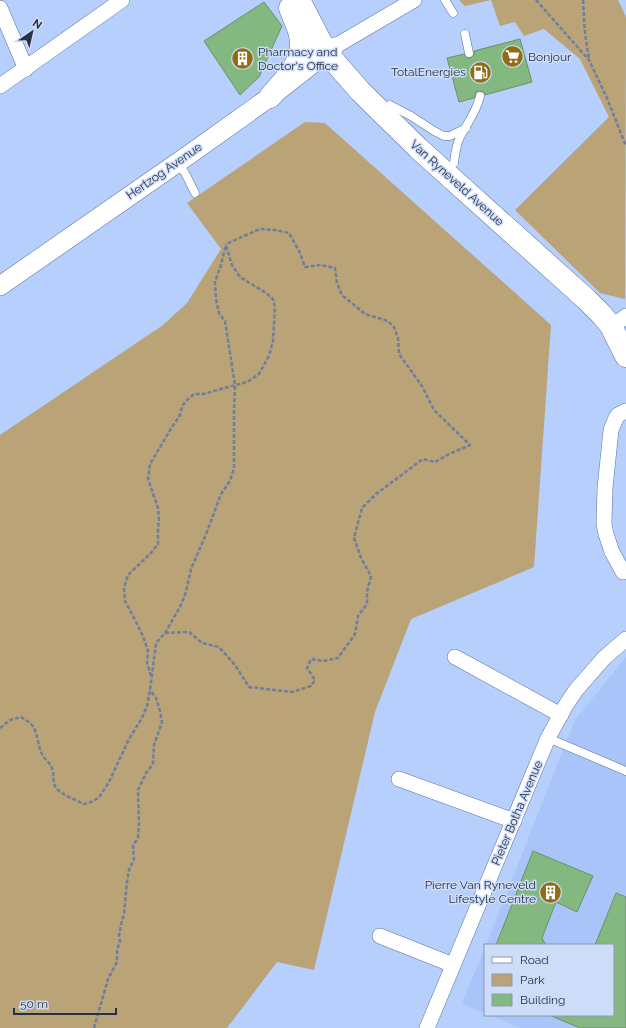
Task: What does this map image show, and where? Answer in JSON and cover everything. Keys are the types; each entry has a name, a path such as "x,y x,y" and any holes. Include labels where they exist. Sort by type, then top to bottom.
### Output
{"main road":[{"path":"270,97 294,68 301,50 300,35 287,0"},
{"name":"Van Ryneveld Avenue","path":"299,0 330,49 360,91 418,148 586,299 600,314 621,323"},
{"name":"Van Ryneveld Avenue","path":"311,0 330,49 609,304 621,323 626,356"}],"street":[{"path":"0,86 122,0"},
{"path":"330,49 414,0"},
{"path":"0,8 26,69"},
{"name":"Hertzog Avenue","path":"0,286 270,97 330,49"},
{"path":"623,572 612,552 604,524 605,488 611,430 618,415 626,411"},
{"name":"Pieter Botha Avenue","path":"427,1028 548,738 576,690 604,658 626,639"},
{"path":"455,657 561,715"},
{"path":"399,779 514,821"},
{"path":"380,936 453,964"}],"lane":[{"path":"446,0 453,13"},
{"path":"465,34 469,53"},
{"path":"454,162 460,138 478,104 480,96"},
{"path":"390,105 444,136 450,136 466,128"},
{"path":"178,162 195,193"},
{"path":"548,738 626,771"}],"path":[{"path":"536,0 589,60 607,98 626,146"},
{"path":"583,0 585,34 589,60"},
{"path":"165,633 189,632 202,643 219,647 235,665 249,687 292,692 311,686 315,680 307,668 311,660 323,661 338,658 355,634 358,616 367,604 367,592 371,576 361,558 354,538 362,508 376,494 423,459 435,462 470,445 434,410 422,386 399,354 398,338 394,327 388,321 365,314 342,295 337,283 335,268 321,265 305,267 300,253 289,233 260,229 226,244"},
{"path":"151,677 147,664 148,651 143,636 136,620 124,601 124,588 128,575 151,553 158,544 158,508 148,479 150,464 180,415 182,406 187,400 194,394 204,394 247,382 259,374 268,356 273,341 275,307 273,299 266,293 240,278 232,265 226,244"},
{"path":"0,728 10,720 20,718 30,723 36,731 43,756 50,763 53,772 54,784 58,789 67,795 84,804 94,801 100,796 109,782 129,740 142,718 147,706 150,690 156,642 165,633 180,607 186,592 192,569 221,494 230,481 234,468 235,385 225,320 219,313 215,282 226,244"},
{"path":"94,1028 108,979 117,962 117,950 120,941 119,936 124,914 129,870 134,859 134,846 138,838 138,790 146,772 153,764 154,745 162,722 156,698 150,690"}],"shaded area":[{"path":"626,657 626,1028 521,1028 491,1016 614,1016 614,944 486,944 575,720"},
{"path":"484,949 484,1013 462,1004"}],"green space":[{"path":"459,0 491,0 465,6"},
{"path":"491,0 618,0 626,17 625,299 600,293 515,210 609,117 580,59 544,29 524,36 515,22 500,26"},
{"path":"305,122 325,123 551,325 534,567 411,619 375,712 314,970 277,962 227,1028 0,1028 0,435 163,325 187,303 221,249 187,203"}],"building":[{"name":"Pharmacy and Doctor's Office","path":"264,2 282,26 259,77 240,95 204,41"},
{"path":"520,39 532,82 485,95 484,92 479,91 476,92 474,98 459,102 447,58 464,54 467,58 470,58 474,55 474,51"},
{"name":"Pierre Van Ryneveld Lifestyle Centre","path":"533,851 593,876 577,912 556,902 542,938 545,944 496,944"},
{"path":"616,893 626,897 626,1028 580,1028 551,1016 614,1016 614,944 595,944"}],"place":[{"name":"Bonjour","path":"512,57"},
{"name":"Pharmacy and Doctor's Office","path":"242,59"},
{"name":"TotalEnergies","path":"481,72"},
{"name":"Pierre Van Ryneveld Lifestyle Centre","path":"551,892"}]}
